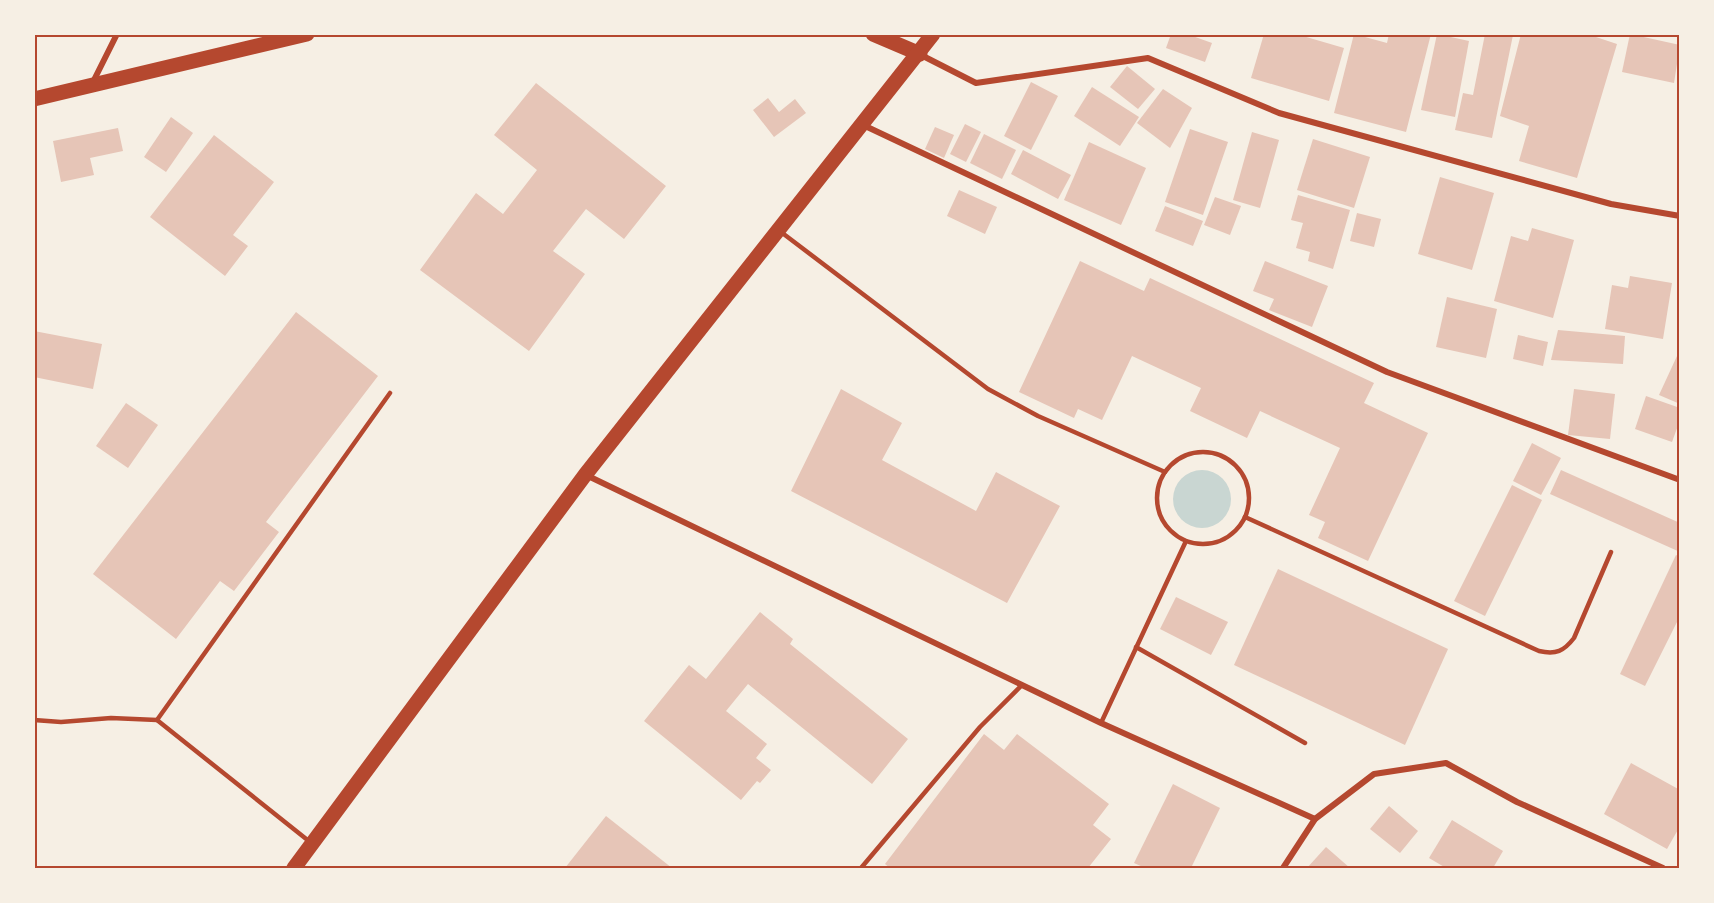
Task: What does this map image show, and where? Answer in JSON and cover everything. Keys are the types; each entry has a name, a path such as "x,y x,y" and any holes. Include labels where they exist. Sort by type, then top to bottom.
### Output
{"main road":[{"path":"34,99 307,34"},
{"path":"873,34 920,54"},
{"path":"294,868 585,475 920,54 933,34"}],"street":[{"path":"92,85 117,34"},
{"path":"920,54 976,83 1148,58 1279,113 1611,204 1680,216"},
{"path":"862,125 1388,372 1680,480"},
{"path":"585,475 1101,723 1315,819"},
{"path":"1283,868 1315,819 1374,774 1446,763 1517,802 1663,868"}],"lane":[{"path":"779,230 988,389 1038,416 1166,472"},
{"path":"157,720 390,393"},
{"path":"1204,452 1226,459 1242,474 1248,487 1249,503 1238,529 1227,538 1207,544 1186,541 1174,534 1159,511 1157,498 1166,472 1176,461 1190,454 1204,452"},
{"path":"1245,517 1539,651 1553,654 1565,649 1574,638 1611,552"},
{"path":"1101,723 1186,541"},
{"path":"1136,647 1305,743"},
{"path":"861,868 980,727 1022,685"},
{"path":"34,720 61,722 111,718 157,720 312,844"}],"shaded area":[{"path":"1202,470 1213,472 1226,483 1231,499 1229,510 1218,523 1202,528 1191,526 1178,515 1173,499 1175,488 1186,475"}],"building":[{"path":"1171,34 1187,34 1212,43 1205,62 1166,48"},
{"path":"1264,34 1296,34 1344,48 1329,101 1251,78"},
{"path":"1354,34 1387,43 1389,34 1431,34 1406,132 1334,113"},
{"path":"1437,34 1469,41 1455,117 1421,110"},
{"path":"1485,34 1513,35 1492,138 1455,130 1463,93 1473,95"},
{"path":"1521,34 1587,34 1617,44 1577,178 1519,161 1529,126 1500,116"},
{"path":"1630,34 1680,45 1674,83 1622,72"},
{"path":"1127,66 1155,89 1138,109 1110,87"},
{"path":"1031,82 1058,96 1031,150 1004,136"},
{"path":"536,83 666,186 624,239 586,209 553,251 585,274 529,351 420,270 476,193 503,214 537,170 494,135"},
{"path":"1092,87 1139,117 1120,146 1074,116"},
{"path":"1163,89 1192,108 1170,148 1137,123"},
{"path":"768,98 779,112 795,99 806,113 774,137 753,110"},
{"path":"171,117 193,133 166,172 144,157"},
{"path":"965,124 981,132 966,162 950,154"},
{"path":"935,127 954,135 944,158 925,149"},
{"path":"118,128 123,151 90,158 94,175 61,182 53,141"},
{"path":"1190,129 1228,142 1203,215 1165,202"},
{"path":"1252,132 1279,140 1260,208 1233,200"},
{"path":"984,134 1016,150 1002,179 970,163"},
{"path":"214,135 274,182 233,235 248,246 225,276 150,217"},
{"path":"1313,139 1370,157 1354,208 1297,190"},
{"path":"1089,142 1146,168 1121,225 1064,200"},
{"path":"1023,150 1071,175 1058,199 1011,174"},
{"path":"1440,177 1494,193 1472,270 1418,254"},
{"path":"959,190 997,207 985,234 947,216"},
{"path":"1298,195 1350,210 1333,269 1308,261 1310,252 1296,248 1303,223 1291,220"},
{"path":"1215,197 1241,206 1230,235 1204,225"},
{"path":"1165,206 1203,221 1193,246 1155,231"},
{"path":"1357,213 1381,219 1374,247 1350,241"},
{"path":"1532,228 1574,240 1553,318 1494,301 1511,236 1528,241"},
{"path":"1080,261 1144,291 1150,278 1374,383 1364,403 1428,433 1368,561 1318,538 1325,522 1309,515 1340,448 1260,411 1247,438 1190,411 1201,388 1132,356 1102,420 1078,409 1074,418 1019,392"},
{"path":"1265,261 1328,286 1312,327 1269,310 1274,299 1253,291"},
{"path":"1630,276 1672,283 1663,339 1605,329 1612,285 1628,288"},
{"path":"1447,297 1497,309 1486,358 1436,347"},
{"path":"296,312 378,376 266,522 279,532 234,591 220,581 176,639 93,574"},
{"path":"1558,330 1625,336 1623,364 1551,360"},
{"path":"34,331 102,344 93,389 34,377"},
{"path":"1518,335 1548,342 1543,366 1513,359"},
{"path":"1677,356 1680,357 1680,404 1659,395"},
{"path":"841,389 902,423 882,460 976,511 996,472 1060,506 1007,603 791,491"},
{"path":"1574,389 1615,394 1610,439 1568,435"},
{"path":"1646,396 1680,408 1680,420 1672,442 1635,429"},
{"path":"126,403 158,425 128,468 96,446"},
{"path":"1532,443 1561,458 1541,495 1513,481"},
{"path":"1561,470 1680,523 1680,552 1550,494"},
{"path":"1512,485 1542,500 1485,616 1454,601"},
{"path":"1676,555 1680,557 1680,616 1645,686 1620,674"},
{"path":"1278,569 1448,649 1405,745 1234,665"},
{"path":"1176,597 1228,622 1211,655 1160,629"},
{"path":"760,612 793,639 790,644 908,739 872,784 748,684 726,711 767,744 756,758 771,770 760,783 757,781 741,800 644,721 689,665 706,679"},
{"path":"984,734 1004,750 1017,734 1109,804 1093,825 1111,839 1088,868 890,868 885,864"},
{"path":"1631,763 1680,790 1680,826 1667,849 1604,814"},
{"path":"1173,784 1220,808 1191,868 1145,868 1134,863"},
{"path":"1389,806 1418,831 1400,853 1370,829"},
{"path":"606,816 672,868 565,868"},
{"path":"1452,820 1503,851 1493,868 1446,868 1429,858"},
{"path":"1326,847 1350,868 1307,868"}]}
